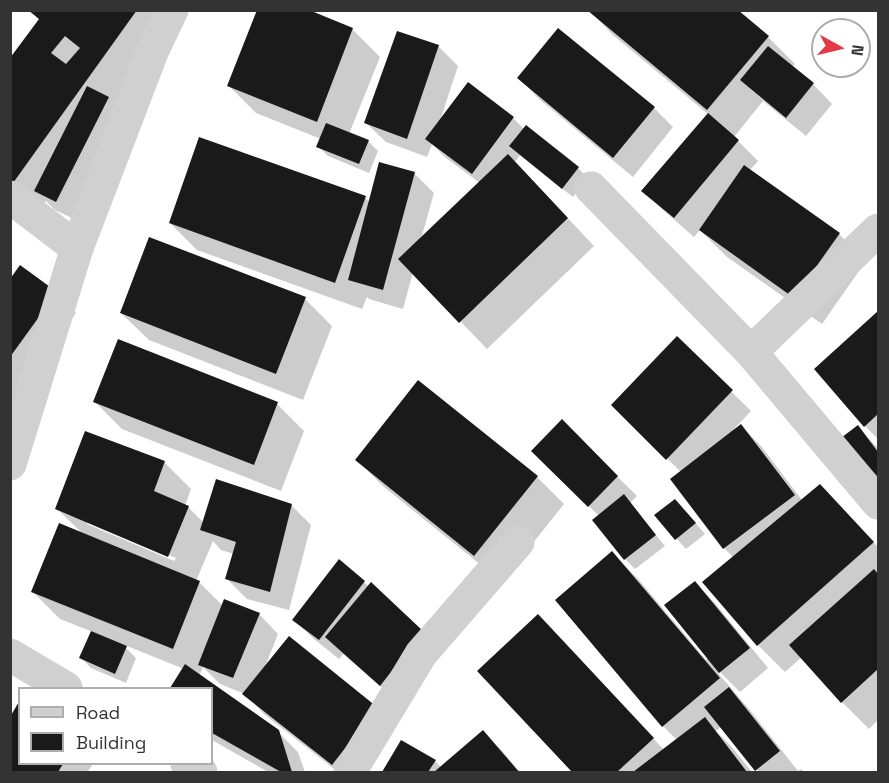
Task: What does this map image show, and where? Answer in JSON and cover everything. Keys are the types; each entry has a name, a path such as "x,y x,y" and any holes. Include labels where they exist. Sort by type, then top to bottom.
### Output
{"street":[{"path":"10,464 77,248 152,52 172,10"},
{"path":"591,188 751,352 879,503"},
{"path":"10,197 77,248"},
{"path":"751,352 879,230"},
{"path":"350,772 421,654 518,542"},
{"path":"10,655 64,687"}],"building":[{"path":"28,10 137,10 13,183 10,181 10,58 39,19","holes":["65,36 80,48 66,64 51,53"]},
{"path":"257,10 309,10 353,28 317,122 227,86"},
{"path":"587,10 738,10 769,36 707,110"},
{"path":"558,28 655,107 613,158 517,78"},
{"path":"397,31 439,45 407,139 364,123"},
{"path":"768,46 814,83 786,118 740,80"},
{"path":"468,82 514,117 472,174 425,139"},
{"path":"87,86 109,97 56,202 34,191"},
{"path":"708,113 739,140 674,218 641,191"},
{"path":"326,123 369,140 359,164 316,147"},
{"path":"526,125 579,167 562,189 509,146"},
{"path":"199,137 366,196 335,283 169,223"},
{"path":"508,154 568,218 459,323 398,259"},
{"path":"379,162 415,172 383,290 348,280"},
{"path":"744,165 840,233 794,298 699,230"},
{"path":"149,237 306,297 276,374 120,313"},
{"path":"20,265 57,292 10,357 10,279"},
{"path":"878,311 878,414 864,427 814,369"},
{"path":"677,336 733,390 666,460 611,405"},
{"path":"118,339 278,402 254,465 93,402"},
{"path":"418,380 538,476 474,556 355,460"},
{"path":"562,419 618,476 588,507 531,451"},
{"path":"741,424 795,495 723,549 670,479"},
{"path":"858,425 878,452 878,495 837,441"},
{"path":"85,431 165,461 154,491 189,506 168,557 55,509"},
{"path":"216,479 292,504 270,592 225,579 236,542 200,530"},
{"path":"820,484 874,542 757,646 702,582"},
{"path":"624,494 656,535 624,560 592,520"},
{"path":"675,499 696,523 675,540 654,515"},
{"path":"59,523 200,581 173,649 31,592"},
{"path":"612,551 720,678 662,727 555,600"},
{"path":"339,559 365,581 319,640 292,620"},
{"path":"874,569 878,574 878,669 841,703 789,645"},
{"path":"695,581 750,648 719,673 664,605"},
{"path":"371,582 423,631 380,686 325,637"},
{"path":"224,599 260,613 233,678 198,665"},
{"path":"538,614 654,738 617,772 572,772 477,671"},
{"path":"91,631 127,646 115,674 79,658"},
{"path":"289,636 377,707 332,765 242,694"},
{"path":"185,664 279,730 292,772 281,772 213,734 213,687 171,687"},
{"path":"729,687 780,751 755,771 704,707"},
{"path":"18,703 18,765 62,765 58,772 10,772 10,717"},
{"path":"705,717 747,772 633,772"},
{"path":"483,730 519,772 434,772"},
{"path":"401,740 436,760 428,772 382,772"}]}
